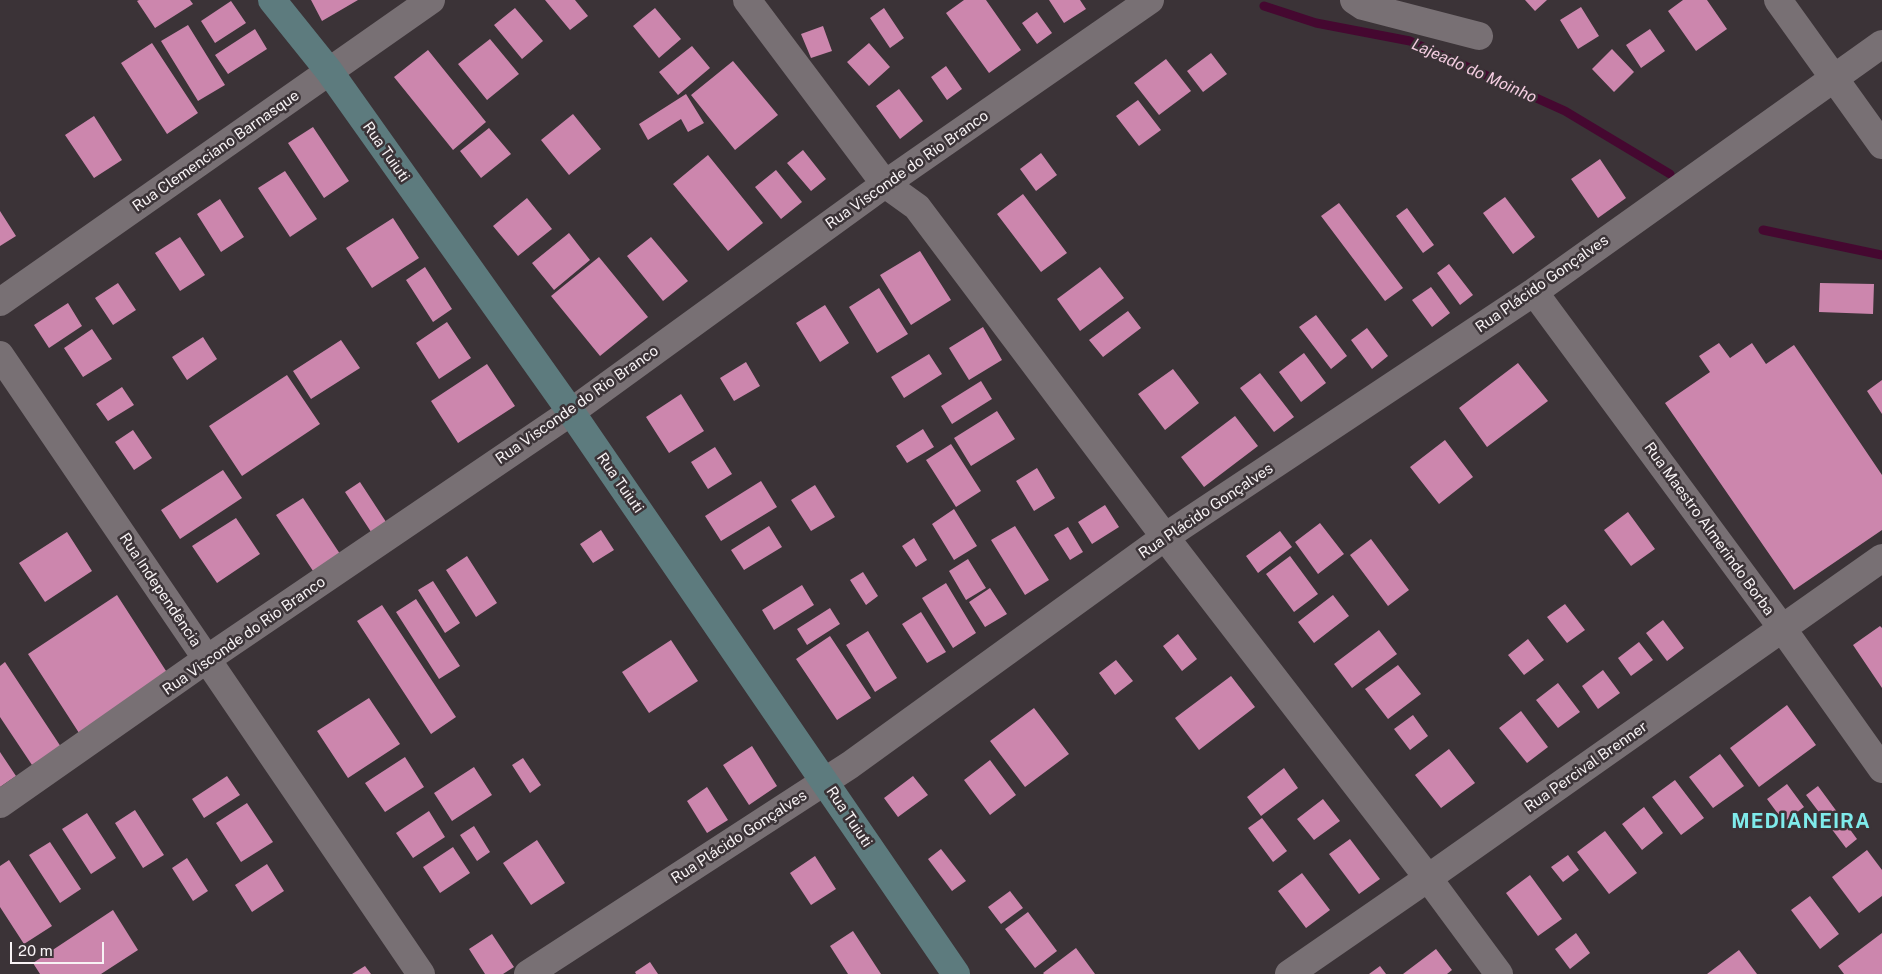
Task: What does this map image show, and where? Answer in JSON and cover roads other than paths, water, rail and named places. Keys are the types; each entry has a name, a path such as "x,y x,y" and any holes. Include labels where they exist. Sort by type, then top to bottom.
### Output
{"main road":[{"name":"Rua Tuiuti","path":"272,0 329,71 571,412 956,974"}],"street":[{"name":"Rua Clemenciano Barnasque","path":"0,302 432,0"},
{"path":"747,0 885,184 917,207 1165,537 1428,878 1499,974"},
{"name":"Rua Visconde do Rio Branco","path":"0,804 207,660 571,412 885,184 1150,0"},
{"path":"1354,0 1363,6 1479,36"},
{"path":"1778,0 1882,145"},
{"name":"Rua Plácido Gonçalves","path":"528,974 850,764 1165,537 1534,292 1882,44"},
{"name":"Rua Maestro Almerindo Borba","path":"1534,292 1782,628 1882,769"},
{"name":"Rua Independência","path":"0,355 421,974"},
{"name":"Rua Percival Brenner","path":"1289,974 1882,558"}],"waterway":[{"name":"Lajeado do Moinho","path":"1264,6 1316,23 1410,41 1565,111 1670,174"},
{"name":"Lajeado do Moinho","path":"1763,230 1882,255"}],"district":[{"name":"MEDIANEIRA","path":"1801,822"}]}
